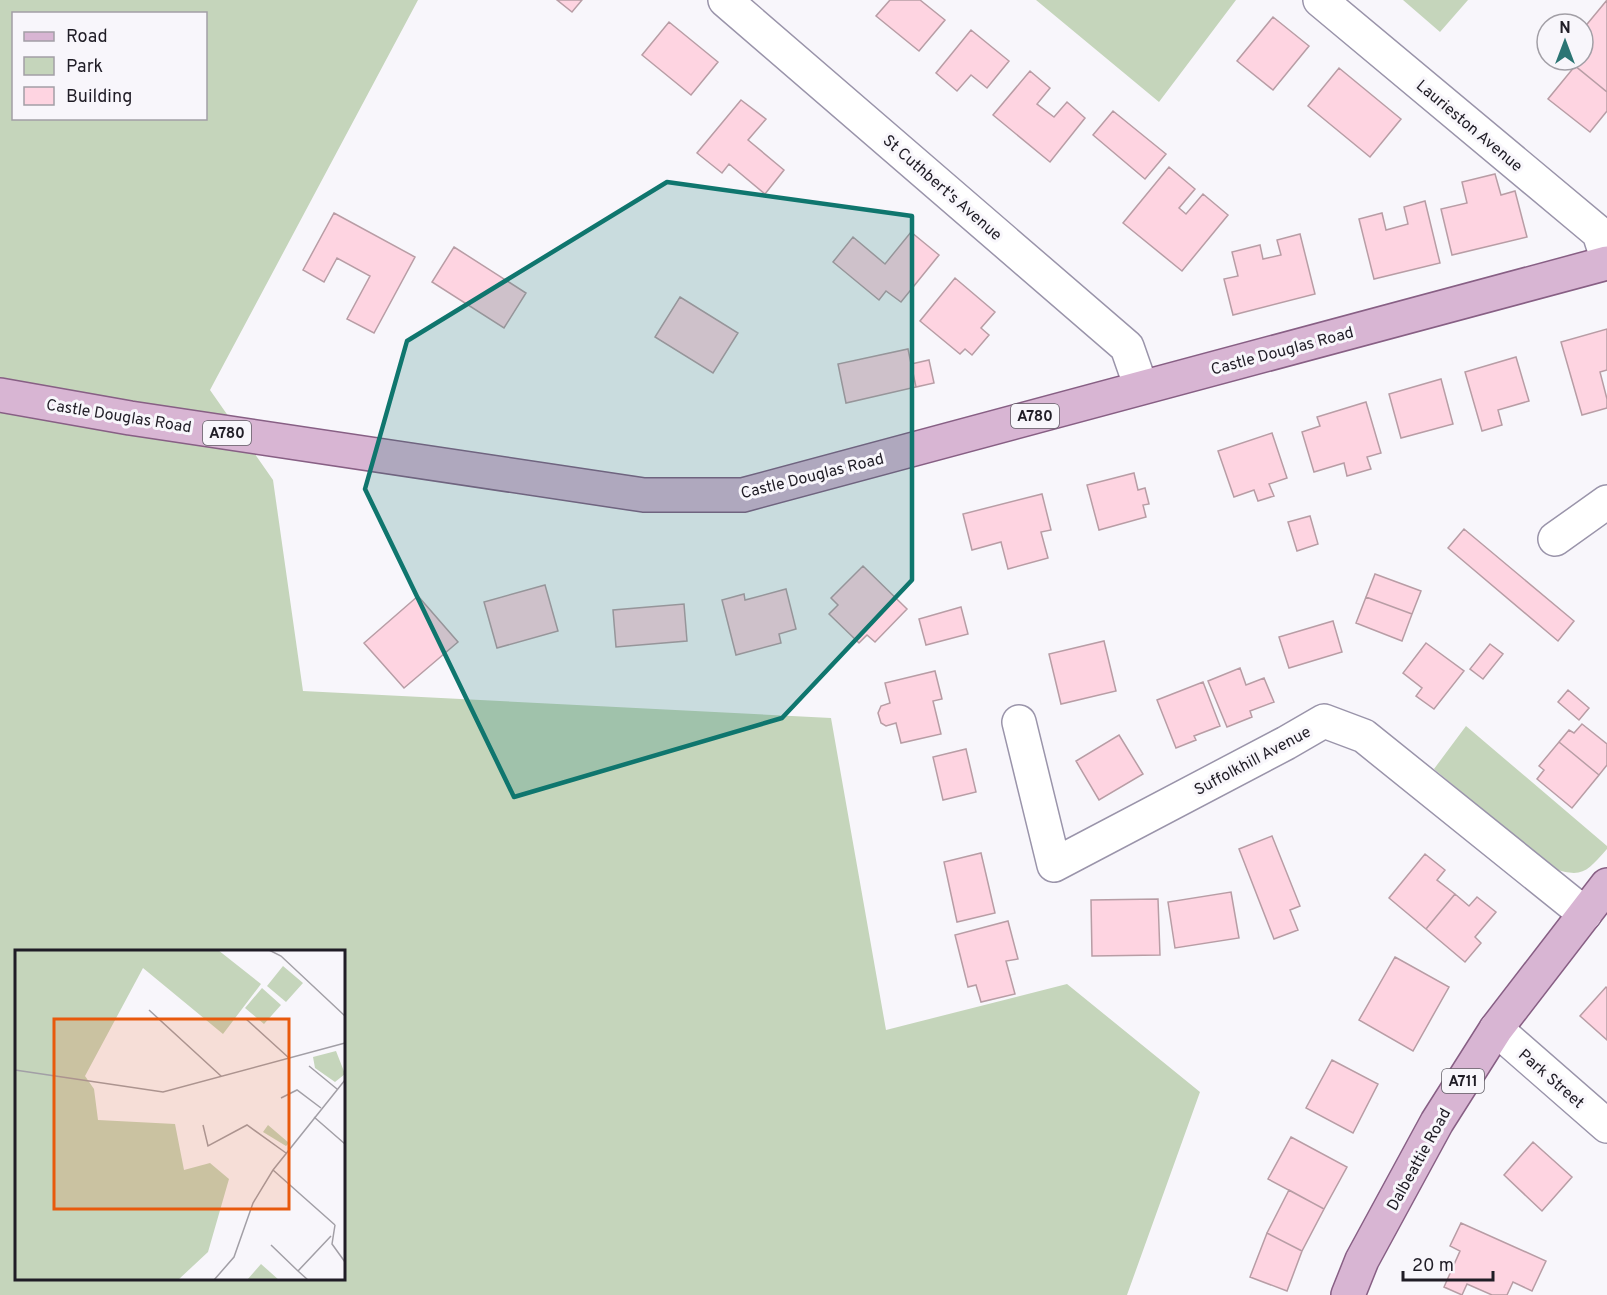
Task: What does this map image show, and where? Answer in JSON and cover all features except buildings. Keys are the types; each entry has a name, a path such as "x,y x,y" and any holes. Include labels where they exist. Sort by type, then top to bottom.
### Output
{"main road":[{"name":"Castle Douglas Road","path":"0,395 130,418 644,495 743,495 1607,263"},
{"name":"Dalbeattie Road","path":"1348,1295 1362,1260 1437,1122 1496,1029 1607,885"}],"street":[{"name":"St Cuthbert's Avenue","path":"725,0 1128,347 1141,387"},
{"name":"Laurieston Avenue","path":"1320,0 1599,232 1607,258"},
{"path":"1555,539 1607,502"},
{"name":"Suffolkhill Avenue","path":"1019,722 1054,866 1324,721 1364,736 1585,914"},
{"name":"Park Street","path":"1496,1029 1607,1126"}],"highlighted area":[{"path":"667,182 912,216 912,580 782,718 514,797 365,489 407,341"}],"green space":[{"path":"0,0 418,0 210,390 273,480 303,691 831,718 886,1030 1067,984 1200,1092 1127,1295 0,1295"},
{"path":"1036,0 1236,0 1159,102"},
{"path":"1403,0 1468,0 1440,32"},
{"path":"1466,726 1607,846 1607,849 1589,868 1578,873 1571,873 1552,868 1434,769"}]}
